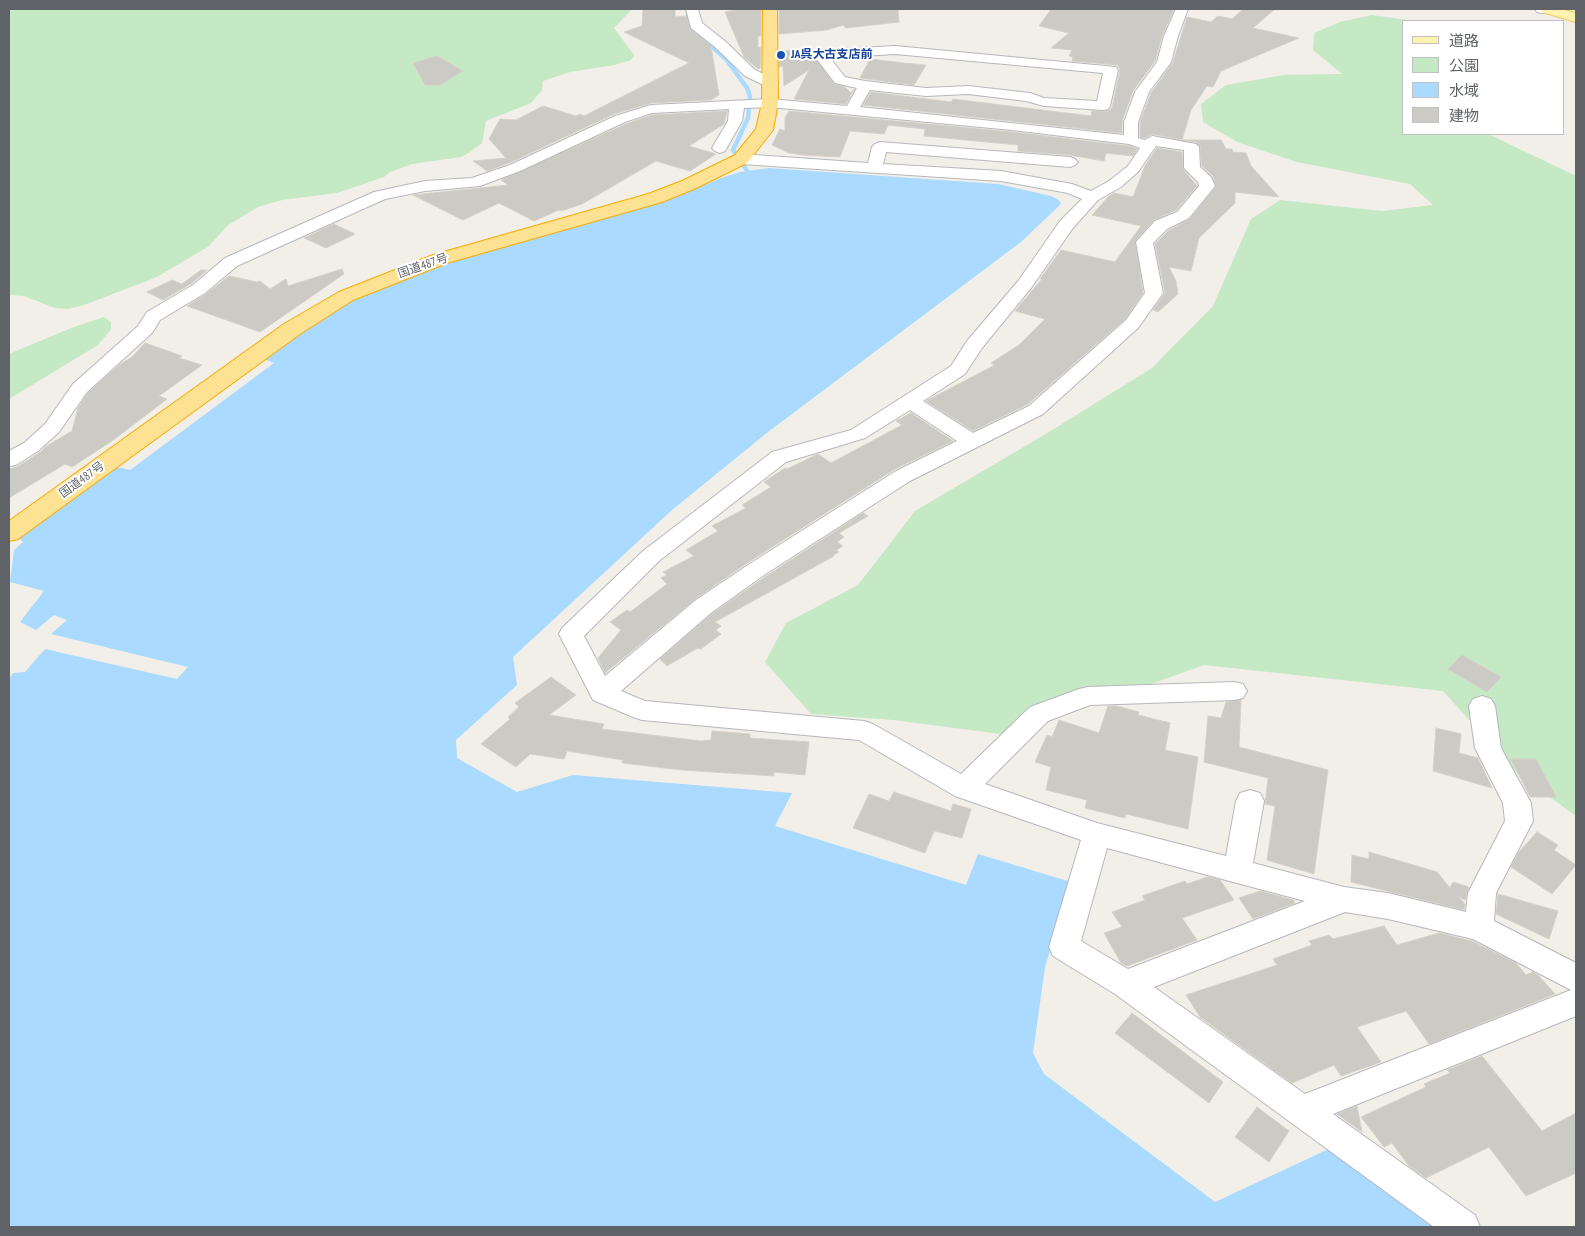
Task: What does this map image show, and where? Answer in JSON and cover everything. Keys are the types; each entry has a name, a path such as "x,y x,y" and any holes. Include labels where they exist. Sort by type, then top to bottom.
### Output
{"highway":[{"name":"国道487号","path":"9,533 292,328 346,296 440,259 655,198 688,185 741,159 764,130 771,93 770,9"}],"main road":[{"path":"1548,9 1576,18"}],"street":[{"path":"692,9 696,25 720,44 771,93"},
{"path":"1182,9 1171,36 1164,62 1142,92 1131,122 1140,143 1134,168 1115,184 1092,197 1066,225 1025,284 974,345 958,370 858,434 779,457 651,556 571,634 602,693 642,710 864,731 964,788 1097,834 1344,899 1388,906 1479,928 1575,981"},
{"path":"1541,9 1548,9"},
{"path":"895,50 912,57 979,58 1111,70 1103,106 1044,102 1030,97 968,90 926,92 865,85 840,80 820,54 895,50"},
{"path":"968,90 979,58"},
{"path":"851,111 865,85"},
{"path":"1107,88 1142,92"},
{"path":"9,460 31,447 52,428 80,388 145,330 153,316 199,289 231,262 380,195 425,186 474,183 515,168 620,118 651,109 736,104 771,93 851,111 1012,126 1140,143 1152,141 1191,147 1192,168 1204,180 1207,186 1183,215 1162,225 1144,242 1154,293 1132,324 1036,410 970,441 903,476 704,606 650,650 602,693"},
{"path":"720,148 735,121 736,104"},
{"path":"942,152 948,120"},
{"path":"1001,176 1008,157 1012,126"},
{"path":"874,168 880,147 1070,162"},
{"path":"741,159 1001,176 1072,189 1092,197"},
{"path":"910,401 970,441"},
{"path":"964,788 1039,714 1088,696 1234,691"},
{"path":"1479,928 1482,893 1519,821 1517,803 1488,748 1482,706"},
{"path":"1237,871 1250,801"},
{"path":"1097,834 1064,947 1126,984 1463,1227"},
{"path":"1126,984 1344,899"},
{"path":"1302,1110 1575,981"}],"green space":[{"path":"9,9 632,9 614,28 634,55 631,60 614,65 570,72 543,81 542,90 531,103 486,121 482,143 461,157 412,164 390,172 384,177 337,193 282,200 258,207 228,225 209,246 157,277 84,305 68,309 55,308 24,296 9,295"},
{"path":"1372,15 1408,20 1402,20 1402,135 1490,135 1576,176 1576,816 1519,775 1443,691 1204,665 1009,735 893,720 811,714 765,662 786,623 858,585 915,511 1049,432 1152,368 1213,306 1251,219 1280,200 1382,211 1433,205 1410,184 1297,162 1237,142 1203,122 1201,104 1226,85 1284,75 1342,74 1313,50 1314,33 1340,22"},
{"path":"104,317 111,322 111,329 98,345 9,399 9,354 71,328"}],"water":[{"path":"769,168 998,184 1051,196 1059,200 1061,204 1021,242 768,432 672,510 513,657 517,685 456,740 457,758 517,792 573,775 792,793 775,826 966,885 978,854 1071,882 1045,967 1033,1053 1044,1074 1215,1202 1333,1147 1445,1227 9,1227 9,679 13,673 25,672 45,649 177,679 188,667 51,634 67,620 54,615 36,630 20,622 44,591 10,582 14,550 23,542 19,538 117,467 130,470 274,363 262,358 337,307 385,285 442,265 688,192 740,172"}],"building":[{"path":"675,9 675,17 686,16 690,29 711,46 719,95 711,100 651,103 614,114 509,163 487,171 473,161 506,158 489,139 500,119 516,120 543,106 576,116 580,114 584,116 689,63 624,32 642,26 643,10"},
{"path":"742,9 761,9 761,36 758,36 758,47 761,48 760,68 758,69 744,57 725,12"},
{"path":"779,9 898,9 899,22 846,28 843,25 827,30 779,34"},
{"path":"1051,9 1174,9 1162,36 1155,61 1133,91 1122,121 1122,133 863,105 871,92 951,102 953,99 1091,116 1092,111 1108,111 1112,108 1120,70 1118,65 1072,61 1073,57 1069,56 1072,50 1051,48 1069,33 1039,26"},
{"path":"1243,9 1275,9 1253,28 1299,38 1221,71 1213,87 1207,86 1191,110 1182,140 1152,134 1145,138 1140,137 1140,122 1151,93 1173,62 1187,17 1211,22 1218,16 1232,19"},
{"path":"779,50 812,53 834,84 845,87 851,93 854,89 846,104 794,99 809,70 784,86 783,66 779,67"},
{"path":"437,56 463,71 440,85 425,85 413,63"},
{"path":"870,59 926,65 914,85 860,78"},
{"path":"727,111 724,124 689,146 716,154 690,171 656,161 582,204 559,210 534,221 499,203 463,220 413,195 508,185 501,180 626,124 652,115"},
{"path":"789,111 1012,132 1129,146 1137,149 1133,156 1106,153 1104,161 1070,155 1018,151 1018,145 924,136 925,129 888,125 884,134 850,131 840,157 804,155 789,153 772,145 780,129 785,131 785,118"},
{"path":"1182,140 1221,140 1226,149 1232,149 1233,152 1246,153 1251,166 1279,197 1235,192 1235,203 1199,238 1191,271 1169,267 1176,281 1178,294 1158,312 1153,310 1165,293 1155,244 1168,231 1190,219 1216,187 1213,176 1202,166 1200,146 1196,142"},
{"path":"1157,148 1182,152 1183,169 1197,186 1176,210 1154,220 1135,241 1143,293 1125,319 1028,404 973,431 926,401 995,365 991,363 1019,345 1045,319 1015,311 1042,279 1040,279 1061,250 1115,262 1141,226 1092,215 1114,193 1133,197 1145,166"},
{"path":"334,224 355,234 326,248 304,238"},
{"path":"342,269 344,274 260,332 187,306 229,276 260,281 270,289 286,279 288,286"},
{"path":"201,270 207,270 192,283 163,300 147,292 172,280 182,284"},
{"path":"145,343 182,356 179,358 202,365 159,396 167,399 112,441 72,467 65,464 9,498 9,469 17,467 72,431 78,408 88,393 119,365 132,357"},
{"path":"911,413 953,441 895,469 750,561 695,599 605,673 598,658 621,630 610,622 627,610 630,612 667,584 661,578 667,575 663,572 694,556 686,550 718,531 712,526 746,508 742,505 771,487 764,482 785,468 787,469 818,454 831,463 902,425 896,421"},
{"path":"863,513 868,516 839,533 844,537 837,542 843,546 836,550 839,552 834,556 715,622 721,626 716,630 721,634 701,649 698,648 667,666 660,659 713,613"},
{"path":"1462,655 1501,677 1487,692 1448,669"},
{"path":"551,677 576,695 549,715 604,724 602,729 701,741 711,740 712,731 750,734 750,738 809,742 805,775 774,772 774,776 682,770 622,763 623,760 567,751 564,759 530,754 516,767 481,744 510,719 508,717 519,707 515,703"},
{"path":"1241,700 1239,747 1328,770 1314,874 1267,860 1275,806 1265,804 1268,778 1204,762 1208,716 1221,718 1226,702"},
{"path":"1108,706 1117,706 1139,712 1138,715 1170,723 1165,750 1198,757 1188,829 1126,814 1125,818 1085,808 1087,800 1046,790 1051,767 1035,762 1047,735 1052,737 1059,720 1099,733"},
{"path":"1436,728 1461,734 1459,753 1478,758 1492,788 1433,771"},
{"path":"1511,759 1536,759 1556,797 1530,797"},
{"path":"894,792 951,811 953,804 971,809 962,838 934,831 925,853 853,828 869,794 889,801"},
{"path":"1537,832 1558,845 1554,850 1576,865 1552,894 1511,867 1518,853"},
{"path":"1369,852 1437,872 1450,888 1453,882 1469,887 1465,900 1458,896 1465,904 1464,910 1351,882 1352,855 1369,859"},
{"path":"1207,877 1220,880 1234,900 1182,918 1197,940 1127,966 1121,963 1104,933 1122,927 1112,912 1145,900 1142,896 1185,881 1187,884"},
{"path":"1260,891 1293,900 1295,903 1253,919 1239,898"},
{"path":"1498,894 1558,911 1549,939 1496,914"},
{"path":"1384,926 1397,945 1439,933 1472,941 1516,963 1526,975 1533,972 1538,975 1555,994 1429,1044 1406,1011 1357,1027 1381,1062 1341,1076 1334,1065 1292,1083 1200,1017 1186,995 1277,965 1273,959 1312,945 1309,941 1329,935 1333,939"},
{"path":"1132,1013 1223,1082 1209,1103 1115,1033"},
{"path":"1482,1056 1542,1131 1576,1113 1576,1173 1526,1196 1489,1147 1426,1178 1409,1166 1392,1143 1384,1147 1361,1117 1426,1087 1424,1084 1450,1073 1447,1070"},
{"path":"1357,1106 1362,1132 1337,1114"},
{"path":"1257,1107 1289,1131 1269,1162 1235,1137"}],"waterway":[{"path":"688,9 688,21 694,31 726,59 747,88 750,96 748,118 733,150 750,175"}],"place":[{"name":"JA呉大古支店前","path":"781,55"}]}
